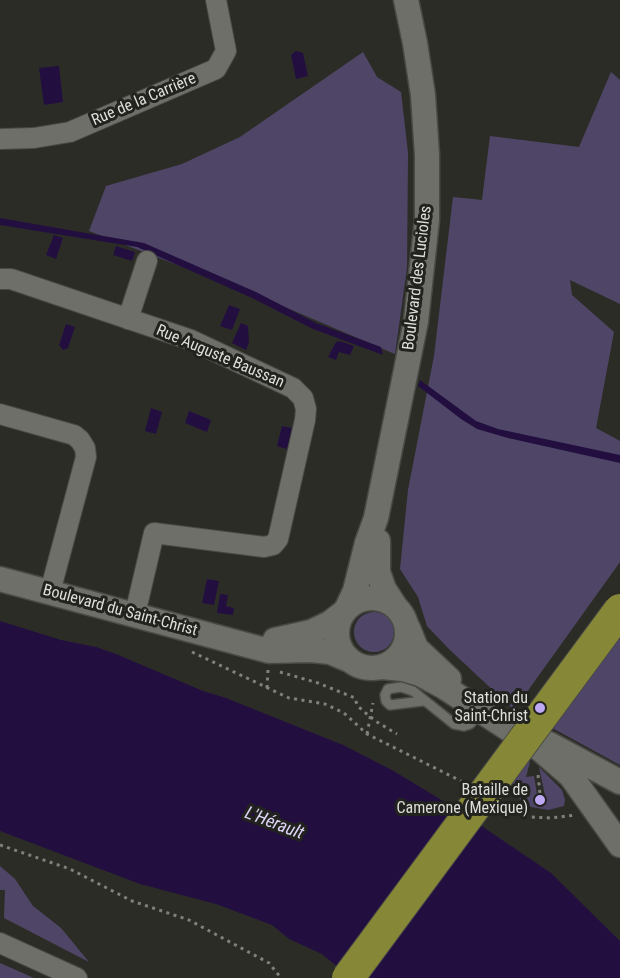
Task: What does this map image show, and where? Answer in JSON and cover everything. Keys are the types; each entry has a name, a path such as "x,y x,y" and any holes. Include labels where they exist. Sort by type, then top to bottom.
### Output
{"highway":[{"path":"348,978 620,610"}],"street":[{"name":"Rue de la Carrière","path":"0,139 34,138 70,132 216,69 226,51 216,0"},
{"name":"Boulevard des Lucioles","path":"346,610 355,591 376,518 416,321 427,220 427,155 423,95 406,0"},
{"path":"128,319 147,261"},
{"name":"Rue Auguste Baussan","path":"0,279 11,279 191,340 293,388 303,398 306,415 278,539 273,545 264,547 154,532 135,614"},
{"path":"0,414 74,435 85,448 86,457 50,592"},
{"name":"Boulevard des Lucioles","path":"376,518 378,572 384,589 395,606"},
{"name":"Boulevard du Saint-Christ","path":"0,579 241,644 268,660 311,650 330,652 349,660"},
{"path":"408,628 407,641 402,652 394,662 382,667 371,669 359,666 349,660 338,642 339,621 346,610 366,598 386,601 395,606 403,616 408,628 416,648 449,678 546,742 620,782"},
{"name":"Boulevard du Saint-Christ","path":"241,644 290,638 311,632 330,623 346,610"},
{"path":"382,667 403,669 420,674 541,750 571,776 620,845"},
{"path":"0,944 76,978"}],"lane":[{"path":"423,701 454,724 464,726 470,724 482,711"}],"path":[{"path":"186,650 289,698 325,704 344,713 367,734 470,786"},
{"path":"267,688 268,660 355,698 357,705 363,711 397,734"},
{"path":"500,801 530,817 551,818 582,815"},
{"path":"0,845 70,869 132,901 189,920 269,963 281,978"}],"shaded area":[{"path":"363,52 377,77 401,92 408,153 407,268 395,354 266,299 89,231 106,186 182,164 240,137"},
{"path":"611,72 620,80 620,304 570,280 572,295 614,332 596,428 620,441 620,562 514,710 427,626 418,597 400,569 408,490 434,356 453,197 482,200 490,136 579,147"},
{"path":"374,612 382,613 388,618 393,624 393,640 388,646 382,651 374,652 366,651 360,646 355,640 354,632 355,624 360,618 366,613"},
{"path":"620,630 620,765 545,724"},
{"path":"521,756 530,762 526,777 534,776 537,794 534,796 535,804 541,806 546,800 539,767 562,790 564,806 548,810 526,806 510,788 509,771"},
{"path":"0,866 15,879 33,906 61,928 89,962 4,918 5,890 0,890"},
{"path":"0,963 34,978 0,978"}],"water":[{"path":"296,51 303,53 308,76 296,79 291,55"},
{"path":"59,66 63,102 44,105 39,68"},
{"path":"0,218 144,243 256,292 316,323 381,347 383,355 313,329 252,298 137,247 0,225"},
{"path":"54,235 63,238 56,259 46,255"},
{"path":"116,246 135,252 132,261 113,255"},
{"path":"229,305 240,309 232,330 220,326"},
{"path":"241,323 248,326 249,343 246,350 232,343"},
{"path":"66,324 75,327 68,348 63,350 59,345"},
{"path":"340,341 354,346 350,355 339,352 336,360 328,357 336,342"},
{"path":"420,380 476,421 498,429 620,455 620,463 477,429 418,386"},
{"path":"151,408 162,412 156,434 145,431"},
{"path":"189,411 211,420 207,432 185,423"},
{"path":"282,426 292,428 287,449 277,446"},
{"path":"207,579 219,581 214,605 202,603"},
{"path":"220,594 228,595 226,606 234,608 233,615 217,613"},
{"name":"L'Hérault","path":"0,621 116,654 203,691 343,745 392,770 458,810 551,873 620,941 620,978 351,978 322,954 289,939 272,925 216,904 140,884 0,831"}],"place":[{"name":"Station du Saint-Christ","path":"540,708"},
{"name":"Bataille de Camerone (Mexique)","path":"540,800"}]}
